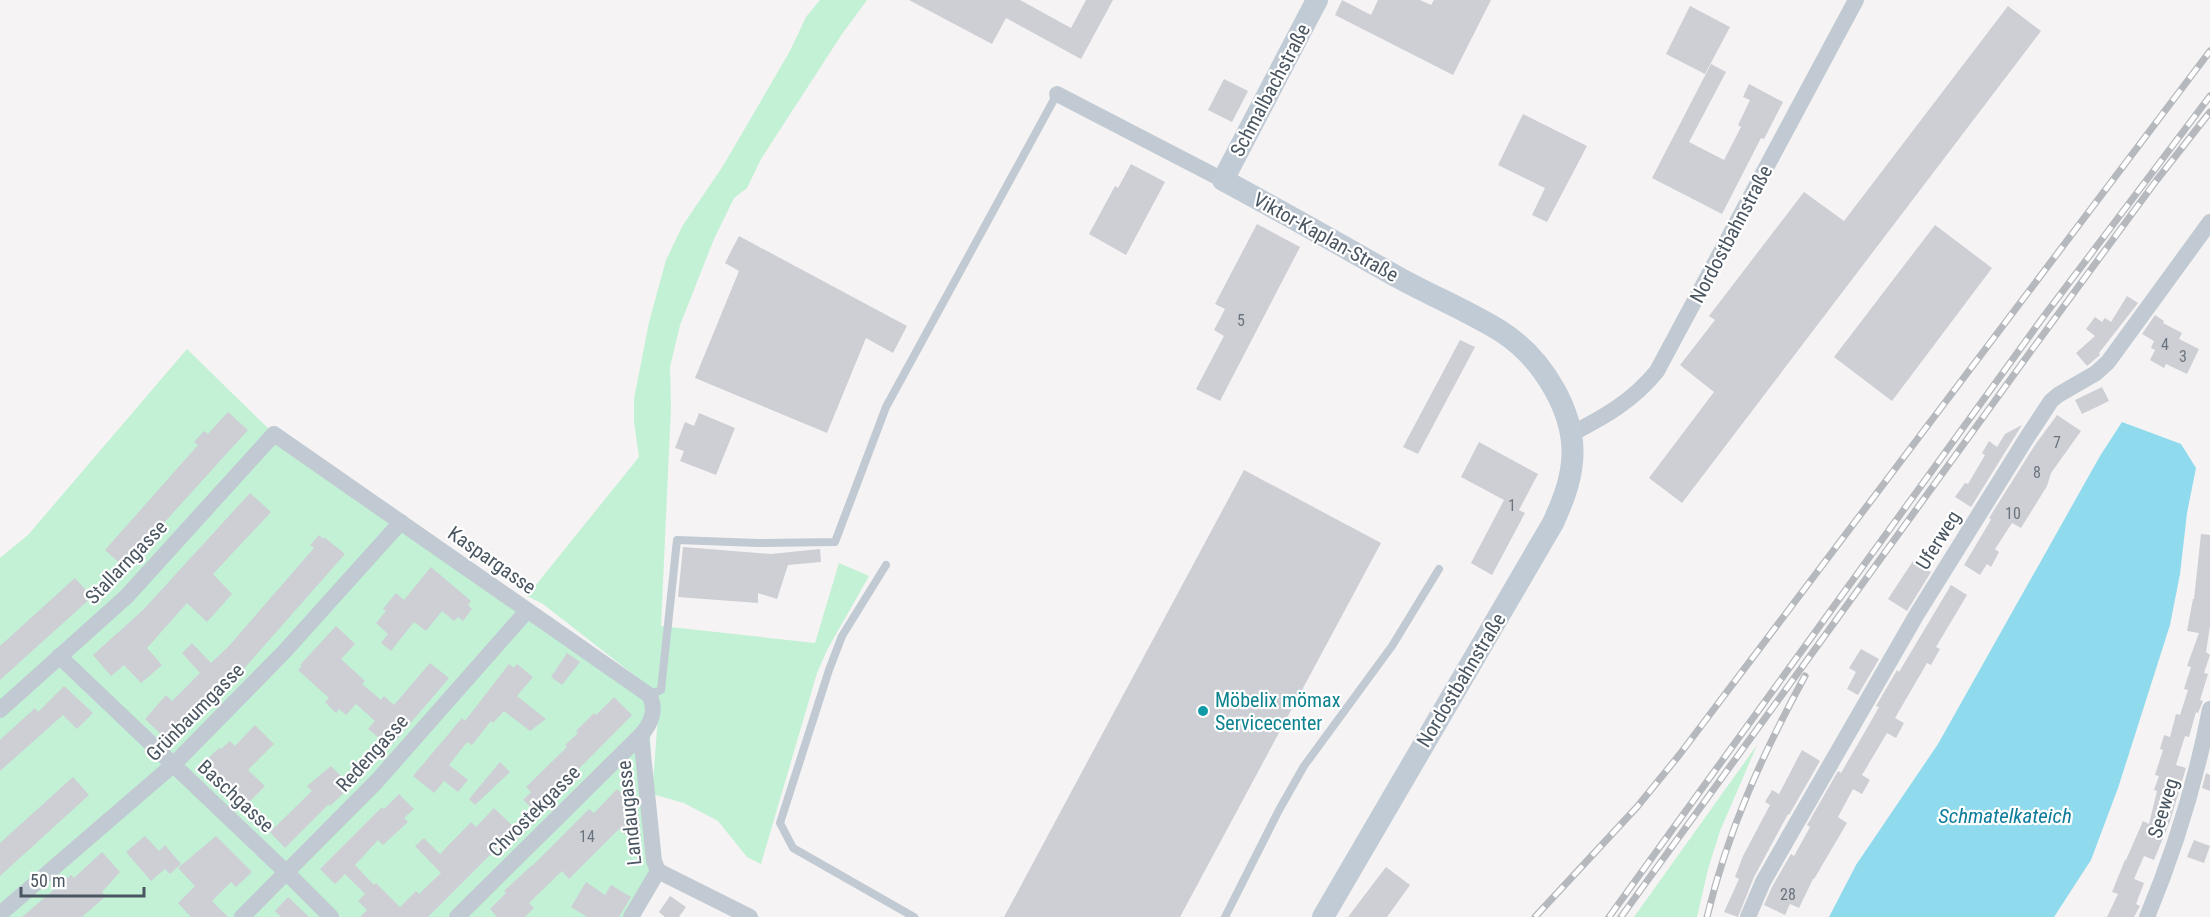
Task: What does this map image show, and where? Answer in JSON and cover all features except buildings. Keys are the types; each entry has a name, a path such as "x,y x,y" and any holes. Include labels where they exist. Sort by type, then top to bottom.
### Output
{"street":[{"name":"Schmalbachstraße","path":"1223,180 1317,0"},
{"name":"Nordostbahnstraße","path":"1323,917 1553,523 1567,486 1572,462 1568,424 1616,410 1646,385 1658,371 1856,0"},
{"name":"Viktor-Kaplan-Straße","path":"1057,94 1223,180 1502,333 1535,361 1556,394 1568,424"},
{"name":"Uferweg","path":"1748,917 1763,882 1917,614 2051,401 2096,373 2108,362 2210,222"},
{"name":"Kaspargasse","path":"274,434 649,695"},
{"name":"Stallarngasse","path":"0,710 127,596 274,434"},
{"name":"Grünbaumgasse","path":"0,914 173,765 284,652 402,522"},
{"name":"Redengasse","path":"242,917 377,781 527,611"},
{"name":"Baschgasse","path":"59,656 331,917"},
{"path":"641,735 649,726 652,718 652,701 649,695"},
{"name":"Seeweg","path":"2147,917 2180,828 2194,780 2210,709"},
{"name":"Landaugasse","path":"631,917 658,871 654,861 641,735"},
{"name":"Chvostekgasse","path":"457,917 641,735"},
{"path":"658,871 750,917"}],"lane":[{"path":"649,695 661,690 677,540 758,543 835,542 886,407 1057,94"},
{"path":"886,565 839,644 780,823 793,848 914,917"},
{"path":"1225,917 1304,766 1392,646 1439,569"}],"green space":[{"path":"820,0 867,0 842,34 761,159 747,188 734,198 714,239 680,325 670,367 671,407 661,626 815,643 839,563 869,576 827,650 817,673 761,864 747,857 718,821 684,803 652,794 659,704 657,693 543,604 527,596 639,457 634,422 634,399 649,322 666,260 683,225 723,166 790,51 806,17"},
{"path":"187,349 274,434 649,695 654,861 631,917 0,917 0,558 28,535"},
{"path":"1757,745 1720,831 1697,917 1634,917"}],"water":[{"name":"Schmatelkateich","path":"2122,422 2181,444 2196,468 2170,625 2118,788 2091,860 2054,917 1829,917 1856,865 1938,744 2100,456"}],"railway":[{"path":"1535,917 1637,807 1680,754 2210,51"},
{"path":"1609,917 2041,320 2210,96"},
{"path":"1621,917 2031,351 2156,181 2210,112"},
{"path":"1707,917 1736,823 1774,735 1805,676"}],"place":[{"name":"Möbelix mömax Servicecenter","path":"1203,711"}]}
